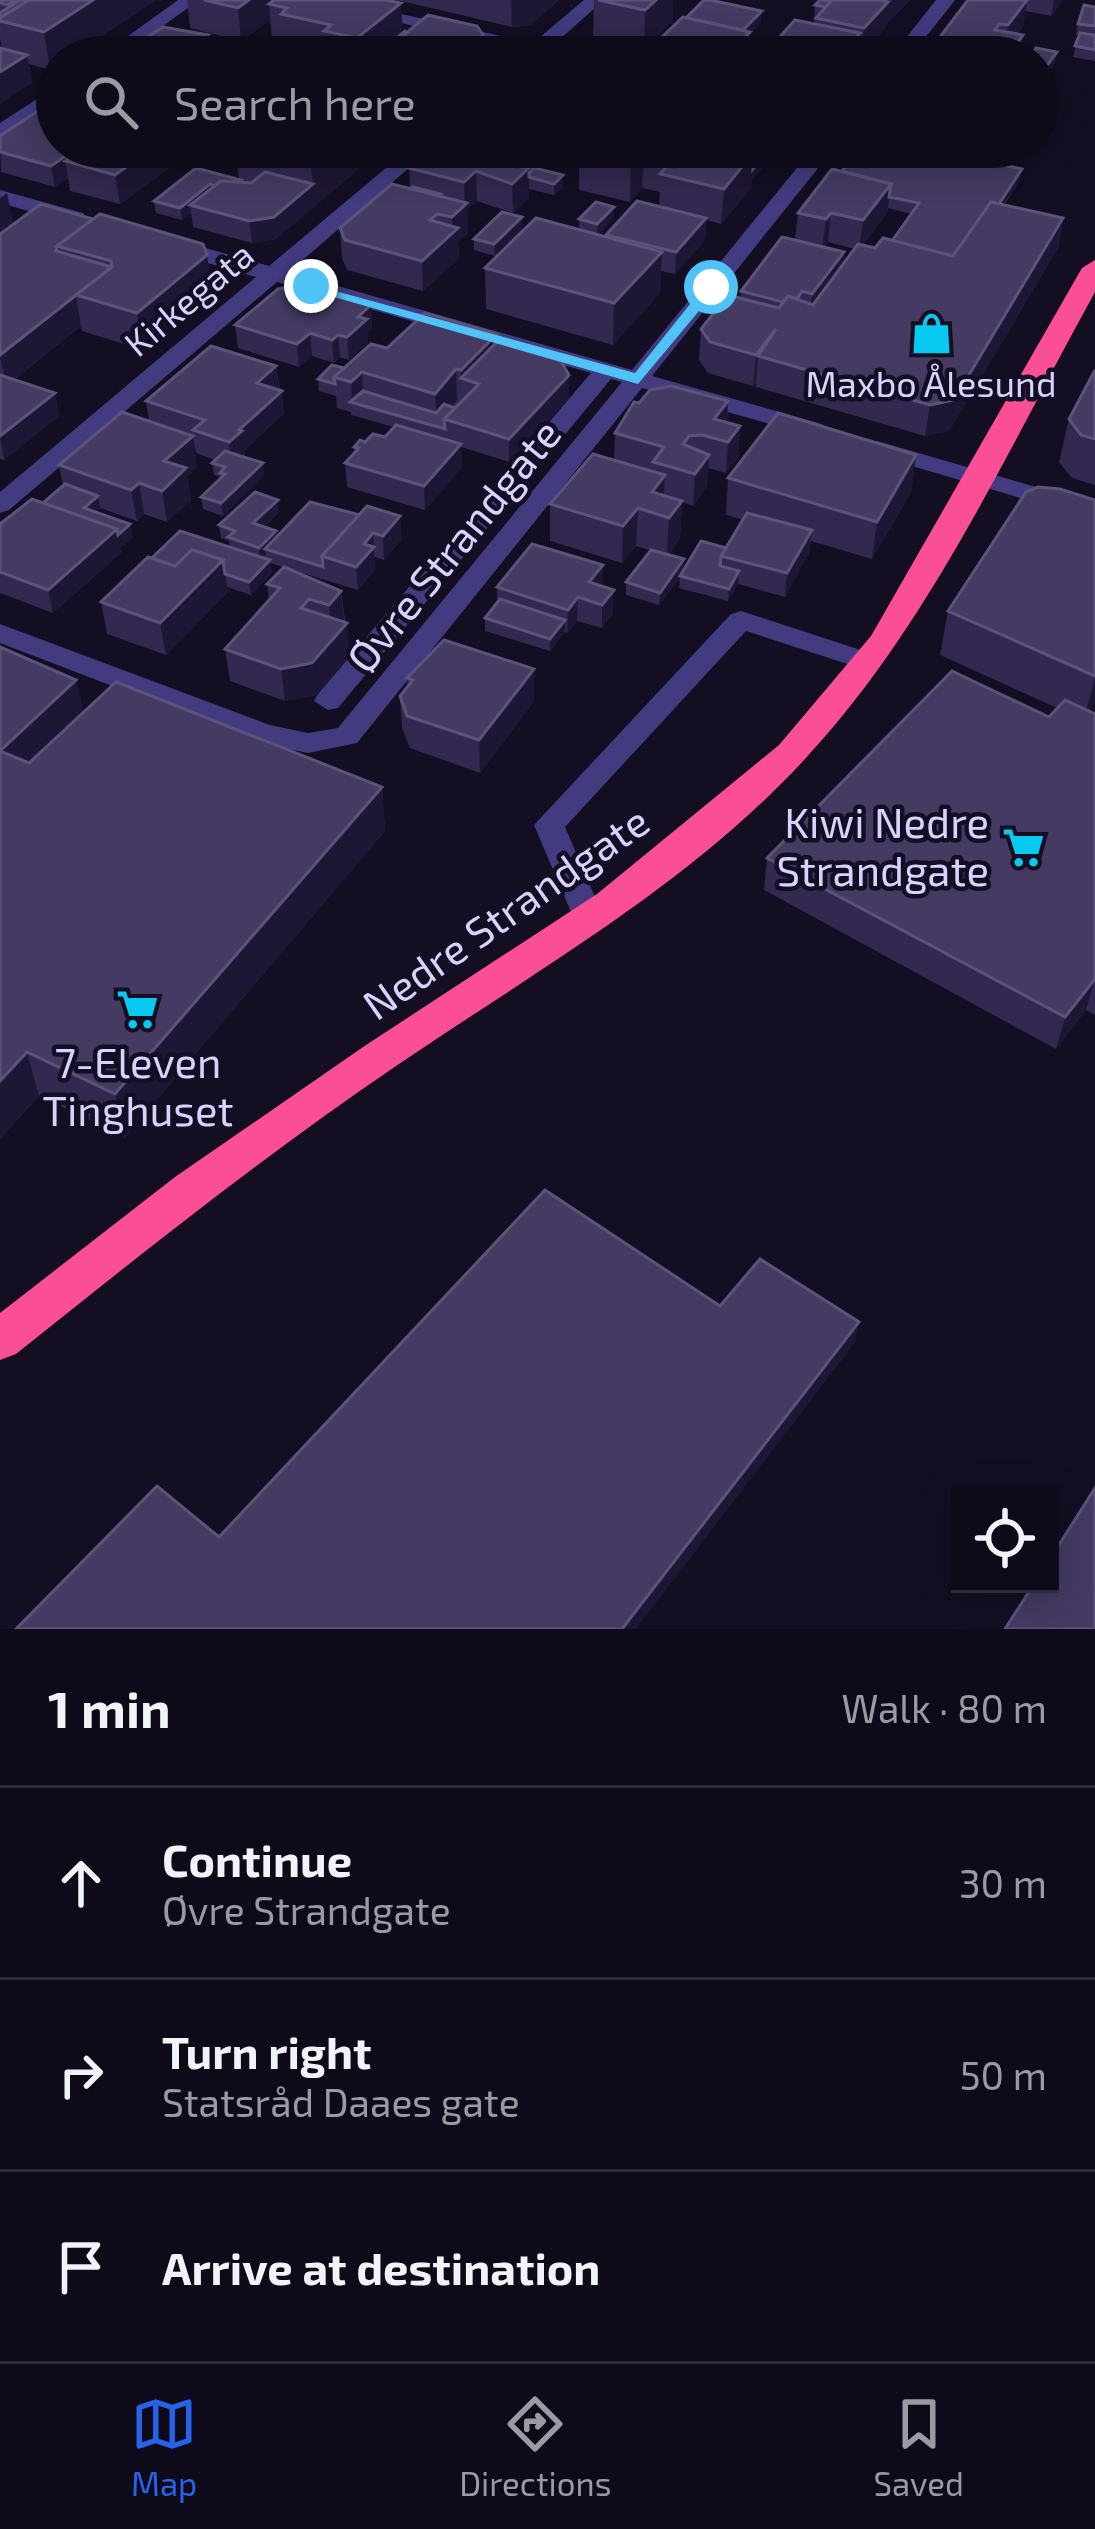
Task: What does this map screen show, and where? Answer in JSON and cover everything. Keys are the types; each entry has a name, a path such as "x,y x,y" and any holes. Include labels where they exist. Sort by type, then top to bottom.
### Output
{"highway":[{"name":"Nedre Strandgate","path":"0,1340 208,1177 380,1055 588,918 716,820 776,766 869,662 1095,268"}],"street":[{"path":"138,36 190,0"},
{"path":"314,0 462,36"},
{"path":"552,36 595,0"},
{"path":"917,36 946,0"},
{"path":"0,132 36,107"},
{"name":"Kirkegata","path":"0,506 399,168"},
{"name":"Øvre Strandgate","path":"0,633 264,734 308,743 347,736 808,168"},
{"path":"0,196 95,224"},
{"path":"141,237 1095,512"},
{"path":"328,701 606,370"},
{"path":"588,918 549,825 741,620 869,662"}],"building":[{"path":"20,0 29,0 0,18 0,13"},
{"path":"29,0 93,0 44,32 0,21"},
{"path":"204,0 249,0 238,8"},
{"path":"274,0 401,3 360,36 324,31 331,25 281,14 287,8 269,4"},
{"path":"598,0 656,0 645,10"},
{"path":"704,0 762,11 743,30 686,18"},
{"path":"832,0 888,2 864,28 816,18"},
{"path":"968,0 1027,0 1008,25 999,24 995,30 1022,36 941,36"},
{"path":"1084,5 1095,7 1095,26 1078,24"},
{"path":"428,15 477,26 483,35 482,36 402,36"},
{"path":"683,17 750,32 746,36 663,36"},
{"path":"795,20 860,33 857,36 781,36"},
{"path":"163,27 208,35 207,36 149,36"},
{"path":"1080,33 1095,35 1095,50 1075,46"},
{"path":"0,48 27,55 0,72"},
{"path":"36,112 36,162 0,152 0,136"},
{"path":"90,168 125,168 115,175"},
{"path":"196,168 241,180 210,184 180,208 154,201"},
{"path":"409,168 529,168 512,184 476,171 464,182"},
{"path":"534,168 563,175 554,184 529,177"},
{"path":"666,168 741,168 724,189 660,174"},
{"path":"832,169 891,184 863,220 798,213"},
{"path":"1022,169 999,204 991,202 953,256 892,241 919,203 889,197 891,184 842,171"},
{"path":"265,172 313,184 274,217 249,221 190,205 221,181 251,183"},
{"path":"392,184 467,203 452,217 437,214 430,220 458,228 422,261 345,240 340,228"},
{"path":"637,201 706,218 676,252 606,235"},
{"path":"596,202 614,207 597,224 579,219"},
{"path":"991,202 1063,218 954,400 930,405 758,356 776,329 756,355 710,342 701,329 728,295 779,308 788,296 813,305 858,244 875,248 883,238 953,256"},
{"path":"41,204 93,219 56,251 112,267 0,355 0,234"},
{"path":"502,212 522,217 494,244 474,239"},
{"path":"100,214 203,244 207,255 137,313 76,295 112,267 111,261 57,246"},
{"path":"536,218 662,252 614,303 485,268"},
{"path":"782,237 844,252 812,294 802,291 797,299 788,296 783,302 741,291"},
{"path":"302,285 371,305 358,317 367,319 347,337 338,335 332,340 310,333 297,344 235,325 278,289"},
{"path":"425,313 497,334 435,394 362,372 351,382 334,377 371,344 387,348"},
{"path":"497,342 561,361 569,375 509,439 444,419 479,384 461,378"},
{"path":"211,346 276,366 257,383 282,391 229,442 193,430 205,420 146,401"},
{"path":"332,365 344,368 334,377 335,384 318,379"},
{"path":"1095,370 1095,439 1081,435 1069,419"},
{"path":"0,375 55,393 0,436"},
{"path":"671,386 728,401 714,419 740,426 728,442 689,436 683,444 709,455 695,474 653,462 664,447 615,433 634,402 639,403 650,390"},
{"path":"363,391 436,413 444,404 455,408 444,419 445,429 350,402"},
{"path":"122,412 193,436 164,461 186,468 162,491 139,483 131,490 59,465"},
{"path":"778,413 916,455 877,522 728,478"},
{"path":"396,425 461,444 424,486 345,463 360,440 365,442 373,434 385,437"},
{"path":"225,451 263,463 221,503 201,497 225,474 220,473 225,467 212,463"},
{"path":"593,454 665,475 652,492 682,501 669,518 638,508 623,526 550,504"},
{"path":"65,484 98,496 84,508 130,524 118,535 117,529 43,503"},
{"path":"1038,487 1095,500 1095,676 948,611 1026,492"},
{"path":"255,492 278,500 253,523 276,531 259,548 228,537 235,531 219,525"},
{"path":"32,499 117,529 48,590 0,572 0,524"},
{"path":"310,502 360,515 322,556 323,567 265,549"},
{"path":"367,506 400,516 383,536 373,533 364,544 374,547 356,567 322,556"},
{"path":"747,513 812,530 787,573 721,556"},
{"path":"180,531 270,560 249,582 225,574 223,560 192,550 175,566 152,558"},
{"path":"701,541 726,548 720,566 739,571 729,589 680,576"},
{"path":"532,544 603,565 589,582 614,590 602,605 578,597 568,610 497,587"},
{"path":"192,550 223,560 160,623 101,602 148,557 175,566"},
{"path":"651,550 684,559 660,593 626,582"},
{"path":"284,567 341,591 329,605 309,599 301,608 347,623 312,663 281,669 225,649 280,588 267,584"},
{"path":"500,599 565,620 550,639 485,618"},
{"path":"444,640 534,669 479,740 407,716 400,696 413,680 407,678"},
{"path":"0,647 76,680 0,751"},
{"path":"952,671 1049,717 1065,700 1095,714 1095,979 1065,1017 767,858"},
{"path":"116,682 382,787 115,1094 27,1052 0,1081 0,751 29,763"},
{"path":"545,1190 720,1306 760,1259 859,1322 622,1629 16,1629 157,1486 219,1537"},
{"path":"1095,1488 1095,1629 1005,1629 1028,1593 1059,1593 1059,1545"}],"place":[{"name":"Maxbo Ålesund","path":"931,334"},
{"name":"Kiwi Nedre Strandgate","path":"1023,847"},
{"name":"7-Eleven Tinghuset","path":"138,1009"}],"route":[{"path":"311,286 638,379 711,287"}]}
